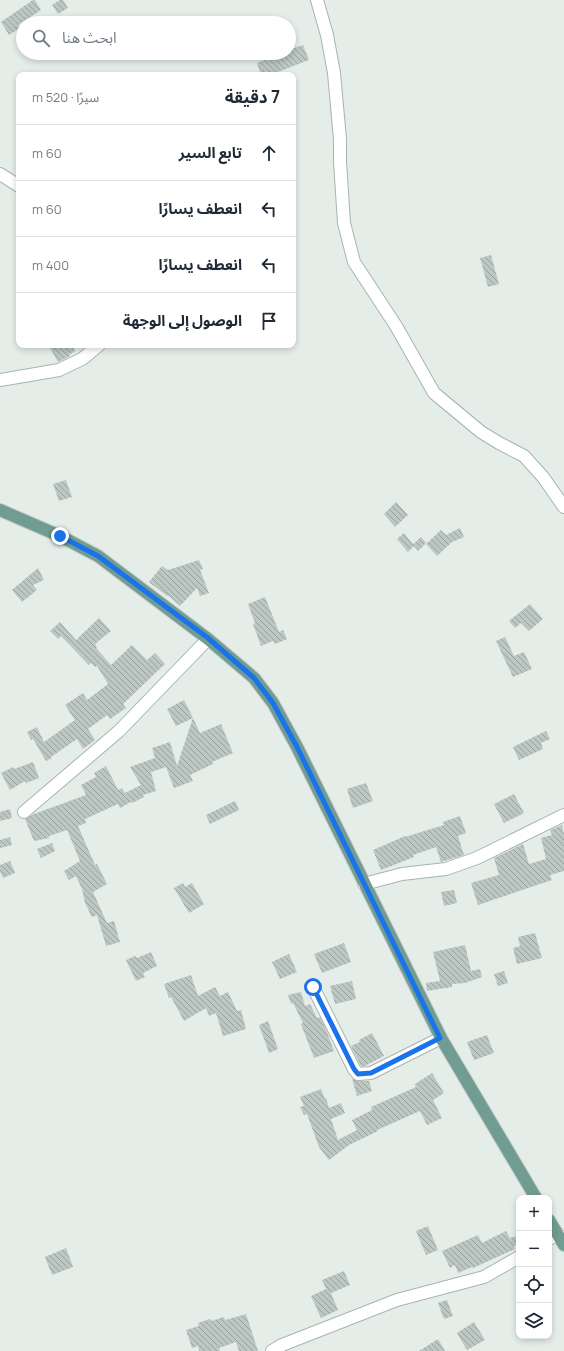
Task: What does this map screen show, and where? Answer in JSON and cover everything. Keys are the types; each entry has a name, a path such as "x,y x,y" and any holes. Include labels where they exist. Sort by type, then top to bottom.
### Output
{"main road":[{"path":"0,510 60,536 98,556 208,638 254,678 273,703 297,747 440,1038 534,1195"},
{"path":"553,1237 564,1245"}],"street":[{"path":"317,0 327,35 334,73 340,139 344,223 354,262 396,326 434,394 481,432 524,456 543,477 564,507"},
{"path":"0,174 16,184"},
{"path":"0,380 60,370 82,359 95,348"},
{"path":"24,812 119,731 208,638"},
{"path":"364,884 402,874 446,869 477,858 564,815"},
{"path":"313,987 354,1069 358,1074 371,1073 440,1038"},
{"path":"272,1351 282,1345 397,1300 484,1277 516,1259"}],"building":[{"path":"33,0 35,0 41,10 32,16 16,16 16,31 9,35 1,22"},
{"path":"60,0 63,0 68,8 58,14 52,5"},
{"path":"303,45 309,60 278,72 260,72 257,63 264,60 296,60 296,48"},
{"path":"491,255 499,284 488,287 480,258"},
{"path":"50,348 74,348 75,351 69,355 70,356 58,362"},
{"path":"66,480 72,497 59,501 53,484"},
{"path":"396,502 408,515 395,527 384,514"},
{"path":"460,528 464,537 452,542 437,556 426,544 441,530 446,535"},
{"path":"404,533 413,544 421,537 426,543 418,551 414,546 408,552 397,539"},
{"path":"199,560 203,569 200,570 209,593 200,596 197,588 180,606 168,595 167,596 149,582 162,566 168,570"},
{"path":"38,568 44,580 33,585 37,590 22,602 12,590"},
{"path":"265,597 279,632 283,630 287,639 275,644 273,641 261,646 248,604"},
{"path":"530,604 543,619 529,631 521,623 515,628 509,621"},
{"path":"99,618 111,631 95,644 97,647 96,648 111,665 132,645 147,660 155,653 165,664 123,704 126,708 110,719 107,715 88,729 95,740 83,749 77,739 46,761 27,732 37,727 44,742 75,720 65,705 83,693 87,700 108,684 97,666 95,667 91,663 89,665 61,636 58,639 50,631 60,622 76,640"},
{"path":"505,637 514,656 524,652 532,669 513,677 496,641"},
{"path":"184,700 193,718 176,726 167,709"},
{"path":"193,718 200,733 221,724 233,753 212,762 213,764 190,775 193,781 174,788 166,767 151,772 156,791 143,795 144,797 120,808 118,804 85,819 86,823 78,826 95,865 97,864 107,884 93,892 107,923 114,921 120,942 106,946 97,915 92,917 85,903 82,889 76,876 69,880 64,871 80,861 67,830 49,836 49,838 34,841 25,819 34,814 86,795 81,785 96,777 94,773 106,766 118,790 122,788 125,793 141,785 130,767 155,758 152,748 170,742 177,766"},
{"path":"546,731 550,739 541,743 543,749 519,760 513,747"},
{"path":"33,762 39,778 26,783 25,781 10,790 1,773 13,767 14,769"},
{"path":"366,783 373,801 353,808 347,789"},
{"path":"514,794 524,813 504,823 494,804"},
{"path":"235,801 239,810 210,824 206,815"},
{"path":"10,809 12,818 0,821 0,812"},
{"path":"460,816 466,833 458,836 464,855 441,862 436,847 413,855 414,857 381,870 373,850 405,836 444,825 443,822"},
{"path":"562,825 564,834 564,871 550,875 552,880 478,905 471,883 499,875 494,858 523,844 529,864 546,859 541,838 552,835 550,830"},
{"path":"10,837 12,845 0,848 0,840"},
{"path":"52,843 55,851 41,858 37,849"},
{"path":"10,861 15,873 3,878 0,871 0,865"},
{"path":"183,883 185,887 192,883 204,904 189,913 174,888"},
{"path":"454,890 457,903 444,906 441,892"},
{"path":"535,933 542,958 517,964 513,948 520,946 518,937"},
{"path":"344,943 351,962 322,973 314,954"},
{"path":"465,945 471,971 480,969 482,977 465,983 452,984 452,987 427,991 426,983 440,981 433,952"},
{"path":"151,952 157,966 143,973 145,977 136,981 126,960 135,956 137,958"},
{"path":"289,954 297,972 280,979 272,962"},
{"path":"504,971 508,983 498,986 494,974"},
{"path":"191,975 198,996 215,987 220,996 228,992 237,1011 241,1010 246,1029 223,1036 216,1013 209,1016 206,1008 184,1021 171,997 169,998 164,984"},
{"path":"352,981 356,999 335,1004 330,986"},
{"path":"301,992 305,1006 310,1004 317,1018 320,1017 334,1051 314,1058 301,1024 303,1023 293,1003 291,1004 288,995"},
{"path":"268,1021 278,1049 269,1053 259,1025"},
{"path":"372,1033 384,1056 365,1066 361,1066 351,1046 360,1042 359,1040"},
{"path":"487,1035 494,1053 474,1060 467,1042"},
{"path":"432,1073 444,1093 433,1100 442,1118 427,1125 420,1111 377,1130 378,1131 349,1145 329,1160 319,1147 307,1114 304,1115 300,1107 304,1106 300,1097 321,1089 329,1108 341,1103 345,1113 331,1119 338,1140 357,1130 352,1120 372,1110 371,1107 416,1087 415,1084"},
{"path":"352,1079 358,1081 369,1081 372,1091 357,1096"},
{"path":"428,1226 438,1250 426,1255 416,1231"},
{"path":"506,1231 510,1238 516,1236 516,1245 514,1246 515,1249 473,1268 472,1267 458,1273 455,1265 450,1268 442,1251 478,1235 482,1243"},
{"path":"66,1248 73,1267 52,1275 45,1257"},
{"path":"344,1271 350,1285 331,1293 338,1310 321,1318 311,1296 326,1289 322,1280"},
{"path":"447,1300 453,1316 444,1319 438,1303"},
{"path":"246,1314 258,1351 239,1351 236,1342 219,1348 220,1351 199,1351 198,1346 192,1348 186,1330 199,1326 198,1323 210,1319 211,1321 224,1317 225,1320"},
{"path":"474,1322 485,1340 467,1350 457,1333"},
{"path":"438,1339 445,1351 419,1351"}],"route":[{"path":"60,536 98,556 208,638 254,678 273,703 297,747 440,1038 371,1073 358,1074 354,1069 313,987"}]}
